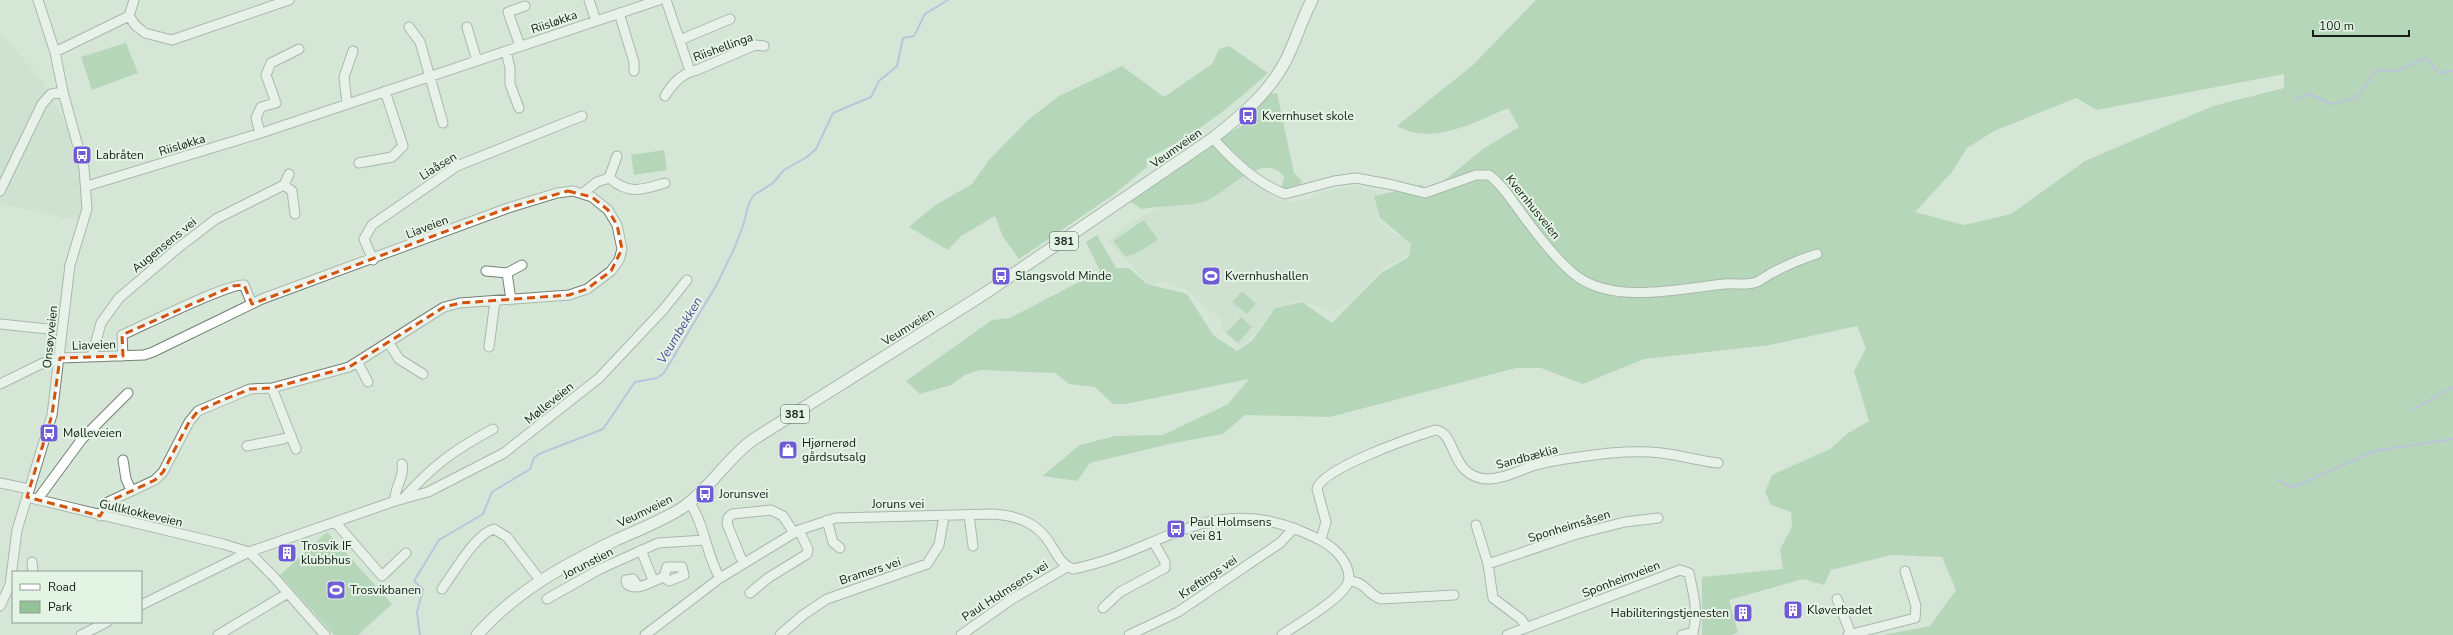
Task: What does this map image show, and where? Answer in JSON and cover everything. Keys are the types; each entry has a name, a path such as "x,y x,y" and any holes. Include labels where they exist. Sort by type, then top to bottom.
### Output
{"main road":[{"name":"Veumveien","path":"477,635 507,603 540,580 585,555 667,516 689,502 734,454 754,439 990,290 1213,138 1242,115 1268,88 1286,60 1312,0"}],"street":[{"name":"Onsøyveien","path":"13,571 17,530 52,415 70,265 85,221 87,186 84,168 63,92 55,52 38,0"},
{"path":"55,52 129,16 134,0"},
{"path":"129,16 136,26 145,32 172,40 289,0"},
{"name":"Riisløkka","path":"589,0 596,21"},
{"name":"Riisløkka","path":"87,186 260,133 655,0"},
{"name":"Riishellinga","path":"666,0 690,71"},
{"name":"Riisløkka","path":"520,46 508,12 525,6"},
{"path":"619,13 634,62 634,71"},
{"name":"Riishellinga","path":"680,40 730,19"},
{"path":"409,27 420,42 443,123"},
{"path":"467,27 477,61"},
{"name":"Riishellinga","path":"665,96 672,83 690,71 697,70 754,46 764,46"},
{"path":"260,133 256,118 261,107 276,103 266,75 271,63 299,49"},
{"path":"347,104 344,77 353,51"},
{"path":"506,51 510,68 510,84 519,108"},
{"path":"359,163 392,157 403,146 385,91"},
{"path":"0,191 42,104 51,94 63,92"},
{"name":"Liaåsen","path":"373,260 364,239 372,225 457,166 582,116"},
{"name":"Kvernhusveien","path":"1213,138 1236,162 1276,190 1285,194 1334,181 1356,178 1393,185 1425,194 1476,175 1489,175 1501,186 1524,217 1574,274 1591,284 1612,290 1650,292 1758,282 1801,259 1817,254"},
{"path":"100,516 108,502 131,490 150,483 163,472 189,422 198,411 250,389 272,388 350,367 444,307 460,303 569,295 587,289 611,271 622,249 617,225 604,206 583,193 597,182 609,178 618,156"},
{"path":"289,174 284,186 292,191 295,214"},
{"path":"609,178 628,190 639,190 666,183"},
{"name":"Augensens vei","path":"92,356 101,322 119,298 178,248 216,219 284,186"},
{"name":"Liaveien","path":"0,384 43,363 60,358 123,356 152,352 252,304 373,260 508,208 557,193 568,191 583,193"},
{"path":"486,271 507,272 522,265"},
{"path":"507,272 511,300"},
{"name":"Mølleveien","path":"142,605 249,552 399,500 428,492 504,453 599,378 663,310 686,280"},
{"name":"Liaveien","path":"123,356 122,335 204,297 240,284 244,285 246,288 252,304"},
{"path":"489,347 495,301"},
{"path":"0,324 48,329"},
{"path":"389,343 399,359 423,374"},
{"path":"358,363 368,382"},
{"path":"272,388 296,449"},
{"path":"37,500 82,439 128,393"},
{"path":"402,464 404,473 395,488 399,500 428,471 464,445 493,429"},
{"name":"Sandbæklia","path":"1321,539 1326,522 1317,488 1323,478 1365,456 1434,430 1439,430 1447,436 1459,464 1463,468 1475,477 1489,479 1506,476 1533,466 1579,457 1634,453 1662,453 1718,463"},
{"path":"247,446 283,439 291,435"},
{"path":"123,460 126,479 131,490"},
{"name":"Gullklokkeveien","path":"0,484 28,493 37,500 223,544 249,552"},
{"path":"689,502 697,518 704,540 720,578"},
{"path":"743,563 727,524 728,518 732,514 771,510 783,516 796,531 808,549 807,554 768,578 750,593"},
{"path":"969,515 973,546"},
{"name":"Joruns vei","path":"645,635 720,578 743,563 796,531 827,520 859,516 1006,515 1031,523 1045,537 1058,559 1067,567"},
{"name":"Bramers vei","path":"780,635 803,615 827,599 927,564 939,545 944,516"},
{"name":"Paul Holmsens vei","path":"961,635 1012,599 1067,567 1073,569 1082,567 1154,543 1193,525 1221,519 1243,517 1275,522 1321,539 1342,559 1349,573 1349,581"},
{"name":"Sponheimsåsen","path":"1488,564 1577,534 1625,522 1658,518"},
{"path":"827,520 833,542 840,548"},
{"path":"336,523 382,576 406,553"},
{"path":"1476,525 1488,564 1493,598 1521,619 1526,627"},
{"name":"Kreftings vei","path":"1129,635 1178,612 1280,544 1294,528"},
{"path":"442,589 474,544 484,533 494,529 507,537 540,580"},
{"name":"Jorunstien","path":"547,598 589,574 641,550 666,541 704,540"},
{"path":"1103,608 1120,592 1165,568 1165,562 1154,543"},
{"path":"641,550 653,580"},
{"path":"249,552 288,593 322,634"},
{"path":"32,562 33,571"},
{"name":"Sponheimveien","path":"1506,635 1680,570 1689,573 1694,596 1696,621 1693,633"},
{"path":"1838,599 1850,635 1915,618 1916,606 1905,571"},
{"path":"638,587 664,577"},
{"path":"1282,635 1338,595 1349,581 1364,585 1374,597 1382,599 1454,595"},
{"name":"Onsøyveien","path":"0,606 11,585"},
{"path":"218,635 288,593"},
{"path":"81,635 105,623"},
{"path":"1682,635 1693,633"}],"highlighted area":[{"path":"568,191 592,197 608,210 617,225 622,249 611,271 587,289 569,295 460,303 444,307 349,367 272,388 250,389 198,411 189,422 163,472 155,480 108,502 100,516 27,497 52,415 60,358 123,356 122,335 233,286 244,285 252,304 508,208"}],"shaded area":[{"path":"0,33 42,80 69,130 83,181 82,221 0,204"},
{"path":"1246,176 1276,198 1291,203 1334,189 1356,186 1376,191 1379,204 1378,219 1398,236 1410,238 1418,250 1383,268 1351,301 1333,312 1302,301 1274,307 1255,334 1241,347 1224,333 1220,319 1185,289 1162,282 1150,285 1107,241 1134,221 1162,205 1205,202"}],"green space":[{"path":"1536,0 2453,0 2453,635 1883,635 1930,626 1956,590 1942,557 1891,555 1831,570 1824,585 1803,579 1729,600 1738,632 1732,635 1702,635 1702,577 1783,569 1780,549 1792,527 1791,512 1771,505 1765,492 1772,475 1830,449 1848,433 1869,421 1854,371 1866,348 1857,326 1770,345 1644,359 1583,384 1541,368 1516,368 1330,417 1245,415 1223,434 1174,443 1090,463 1077,481 1042,476 1080,445 1115,436 1163,435 1228,404 1249,379 1125,404 1113,404 1095,387 1069,384 1055,373 980,370 965,375 951,385 920,394 906,381 992,320 1010,318 1100,271 1086,242 1097,235 1116,268 1129,268 1147,284 1187,294 1214,336 1237,351 1252,341 1275,308 1302,302 1332,323 1381,273 1409,257 1411,244 1380,218 1374,196 1421,185 1431,191 1483,149 1519,127 1508,108 1482,120 1439,133 1424,134 1410,132 1397,126 1473,65","holes":["2284,74 2284,88 2213,106 2085,161 2011,214 1964,225 1915,212 1952,172 1967,148 1994,131 2076,98 2097,110"]},
{"path":"126,43 138,73 92,90 81,57"},
{"path":"1229,46 1268,73 1225,109 1195,131 1163,151 1146,159 1147,167 1113,195 1019,259 1003,237 995,216 961,236 948,250 909,227 934,206 972,184 989,160 1029,119 1059,96 1122,66 1164,97 1212,64 1219,49"},
{"path":"1277,93 1294,173 1302,181 1300,188 1281,189 1284,177 1276,170 1266,168 1256,170 1215,197 1201,203 1142,209 1129,201 1225,135 1249,122 1253,112 1268,94"},
{"path":"664,150 667,170 634,175 631,155"},
{"path":"1144,220 1158,240 1135,254 1125,256 1113,241"},
{"path":"1242,291 1256,304 1247,314 1232,302"},
{"path":"1241,317 1252,327 1238,343 1226,333"},
{"name":"Trosvikbanen","path":"327,532 392,604 358,635 334,635 280,575"}],"waterway":[{"name":"Veumbekken","path":"420,635 417,612 423,589 414,581 439,540 483,514 492,492 530,469 534,458 539,454 603,429 635,382 657,378 664,373 717,284 734,249 743,226 749,203 754,195 773,183 784,170 807,157 816,149 833,113 871,97 879,81 897,66 903,38 914,36 925,14 948,0"},
{"path":"2294,100 2309,94 2331,104 2356,98 2377,70 2397,71 2426,58 2439,73 2453,71"},
{"path":"2412,410 2453,387"},
{"path":"2277,480 2293,487 2375,451 2453,439"}],"place":[{"name":"Kvernhuset skole","path":"1248,116"},
{"name":"Labråten","path":"82,155"},
{"name":"Slangsvold Minde","path":"1001,276"},
{"name":"Kvernhushallen","path":"1211,276"},
{"name":"Mølleveien","path":"49,433"},
{"name":"Hjørnerød gårdsutsalg","path":"788,450"},
{"name":"Jorunsvei","path":"705,494"},
{"name":"Paul Holmsens vei 81","path":"1176,529"},
{"name":"Trosvik IF klubbhus","path":"287,553"},
{"name":"Trosvikbanen","path":"336,590"},
{"name":"Kløverbadet","path":"1793,610"},
{"name":"Habiliteringstjenesten","path":"1743,613"}]}
